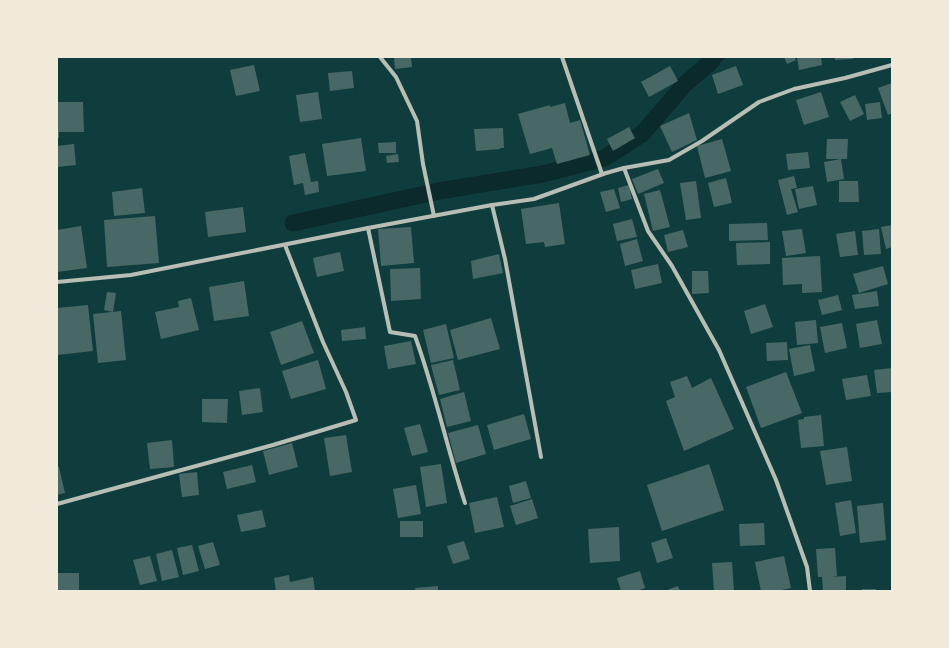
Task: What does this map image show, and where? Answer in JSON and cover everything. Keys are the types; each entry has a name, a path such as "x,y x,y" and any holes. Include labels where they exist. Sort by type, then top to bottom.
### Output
{"street":[{"path":"380,57 396,77 417,121 423,164 434,216"},
{"path":"562,57 602,174"},
{"path":"57,282 131,275 368,228 492,205 534,199 602,174 624,168 669,160 702,141 759,102 794,89 845,78 892,65"},
{"path":"624,168 648,231 672,266 719,350 776,480 807,567 810,591"},
{"path":"492,205 505,259 541,457"},
{"path":"368,228 390,332 415,336 427,370 451,462 465,503"},
{"path":"57,504 356,420 346,392 323,342 285,245"}],"water":[{"path":"711,57 727,57 714,66"}],"building":[{"path":"394,57 411,57 412,67 395,69"},
{"path":"784,57 794,57 796,60 787,64"},
{"path":"797,57 821,57 822,65 799,70"},
{"path":"835,57 853,57 853,59 835,60"},
{"path":"254,65 260,91 236,96 230,70"},
{"path":"670,66 678,81 649,97 641,82"},
{"path":"736,66 743,85 718,94 712,75"},
{"path":"352,71 354,88 330,91 328,73"},
{"path":"892,83 892,113 888,115 878,88"},
{"path":"318,92 322,119 300,122 296,95"},
{"path":"821,92 829,117 804,125 796,100"},
{"path":"855,95 864,114 850,121 840,102"},
{"path":"57,102 83,102 84,132 59,132 59,138 57,138"},
{"path":"880,102 882,118 867,120 865,104"},
{"path":"565,103 570,123 580,120 590,155 557,164 552,148 530,154 518,114 550,105 550,107"},
{"path":"689,113 697,140 672,152 660,126"},
{"path":"629,127 635,138 613,151 607,139"},
{"path":"503,128 504,148 476,151 474,129"},
{"path":"361,138 366,171 327,176 322,144"},
{"path":"722,139 731,171 705,178 697,146"},
{"path":"827,139 848,139 847,159 826,159"},
{"path":"396,142 396,153 379,153 378,143"},
{"path":"74,144 76,165 57,167 57,146"},
{"path":"808,152 810,168 788,170 786,154"},
{"path":"305,153 311,182 318,181 319,192 305,195 303,183 294,185 289,156"},
{"path":"398,154 399,162 387,163 386,156"},
{"path":"841,159 844,179 827,182 824,162"},
{"path":"658,169 664,183 638,194 632,179"},
{"path":"794,176 797,188 791,189 798,212 787,215 778,180"},
{"path":"726,178 732,203 714,207 708,183"},
{"path":"696,181 701,218 686,220 680,183"},
{"path":"839,181 858,181 859,202 839,202"},
{"path":"629,185 632,199 621,202 618,188"},
{"path":"813,186 817,205 799,209 795,189"},
{"path":"142,188 145,213 114,216 112,192"},
{"path":"614,189 620,208 606,212 600,192"},
{"path":"660,190 670,227 653,231 644,194"},
{"path":"559,203 565,244 545,247 544,242 526,244 521,209"},
{"path":"243,207 246,232 208,237 205,212"},
{"path":"155,216 159,263 107,267 104,220"},
{"path":"632,219 637,237 617,241 613,224"},
{"path":"767,223 768,240 729,241 729,224"},
{"path":"892,225 892,247 886,249 881,227"},
{"path":"81,226 87,268 57,272 57,230"},
{"path":"411,227 414,263 381,266 378,229"},
{"path":"802,229 806,253 786,256 782,231"},
{"path":"879,229 881,254 864,255 862,231"},
{"path":"683,230 688,247 668,252 664,235"},
{"path":"855,231 858,255 840,257 836,234"},
{"path":"637,239 643,261 625,266 620,244"},
{"path":"770,242 770,264 737,265 736,243"},
{"path":"340,252 344,271 317,277 313,258"},
{"path":"499,254 503,273 473,279 471,261"},
{"path":"820,256 822,292 802,293 802,284 783,285 782,258"},
{"path":"658,264 662,283 635,289 631,270"},
{"path":"883,266 888,284 859,293 853,274"},
{"path":"420,268 421,299 391,301 390,269"},
{"path":"692,271 708,271 709,293 692,294"},
{"path":"244,281 249,316 214,321 209,287"},
{"path":"877,291 879,306 855,309 852,295"},
{"path":"107,292 116,293 113,312 104,310"},
{"path":"838,295 842,310 822,315 818,300"},
{"path":"191,298 199,330 161,339 155,312 179,307 178,301"},
{"path":"765,304 773,327 751,334 744,311"},
{"path":"88,305 93,351 57,355 57,308"},
{"path":"121,311 126,360 98,363 93,314"},
{"path":"491,318 500,349 458,360 450,330"},
{"path":"816,320 818,343 797,345 795,322"},
{"path":"877,320 882,344 860,348 856,324"},
{"path":"302,321 314,353 281,365 270,332"},
{"path":"842,323 847,348 825,353 820,327"},
{"path":"446,324 454,358 431,363 423,330"},
{"path":"365,327 366,339 342,341 341,330"},
{"path":"411,341 416,364 388,369 384,346"},
{"path":"787,342 788,360 767,361 766,343"},
{"path":"810,345 815,371 794,376 789,349"},
{"path":"318,360 326,389 291,399 282,371"},
{"path":"453,360 460,390 439,395 431,365"},
{"path":"892,368 892,392 877,393 874,370"},
{"path":"786,372 802,413 761,428 746,387"},
{"path":"867,375 871,396 846,400 842,379"},
{"path":"687,376 692,388 711,378 734,429 684,451 666,401 675,397 670,382"},
{"path":"260,388 263,412 242,415 239,391"},
{"path":"464,392 471,421 447,427 440,399"},
{"path":"202,399 228,399 227,423 202,422"},
{"path":"524,414 531,439 494,450 487,425"},
{"path":"821,415 824,446 801,448 798,420 804,419 804,417"},
{"path":"420,424 428,452 412,456 404,428"},
{"path":"478,425 486,454 456,463 448,433"},
{"path":"346,435 352,472 330,476 324,438"},
{"path":"172,440 174,467 150,469 147,443"},
{"path":"292,443 298,467 269,475 263,451"},
{"path":"847,447 852,481 826,485 820,451"},
{"path":"441,464 447,503 426,507 420,467"},
{"path":"709,464 724,510 662,531 647,485"},
{"path":"252,465 256,482 227,489 223,472"},
{"path":"57,467 59,467 65,493 57,495"},
{"path":"197,472 199,495 182,497 179,474"},
{"path":"526,481 531,498 513,503 509,486"},
{"path":"416,485 421,514 398,518 393,489"},
{"path":"497,497 504,527 475,533 469,503"},
{"path":"532,499 538,518 516,525 510,506"},
{"path":"851,500 856,533 840,536 835,503"},
{"path":"883,503 886,540 860,543 857,506"},
{"path":"262,510 266,527 241,532 237,515"},
{"path":"400,521 423,521 423,537 400,537"},
{"path":"764,523 765,545 740,546 739,524"},
{"path":"619,527 620,561 590,563 588,529"},
{"path":"666,538 673,558 657,563 651,543"},
{"path":"464,541 470,559 453,564 447,546"},
{"path":"213,542 220,565 205,569 198,546"},
{"path":"192,545 199,571 183,575 177,548"},
{"path":"835,548 837,576 830,577 846,576 846,591 823,591 822,577 818,577 816,549"},
{"path":"172,550 179,577 162,581 156,554"},
{"path":"150,556 157,581 140,585 133,560"},
{"path":"784,556 791,588 777,591 761,591 755,562"},
{"path":"732,562 734,591 714,591 712,563"},
{"path":"640,571 645,588 636,591 621,591 617,578"},
{"path":"57,573 79,573 79,591 57,591"},
{"path":"289,575 290,582 313,577 315,591 276,591 274,578"},
{"path":"438,586 438,591 416,591 415,588"},
{"path":"678,586 680,591 664,591"},
{"path":"862,589 876,589 876,591 862,591"}],"waterway":[{"path":"293,223 439,191 543,174 604,158 642,134 685,84 712,61"}]}
